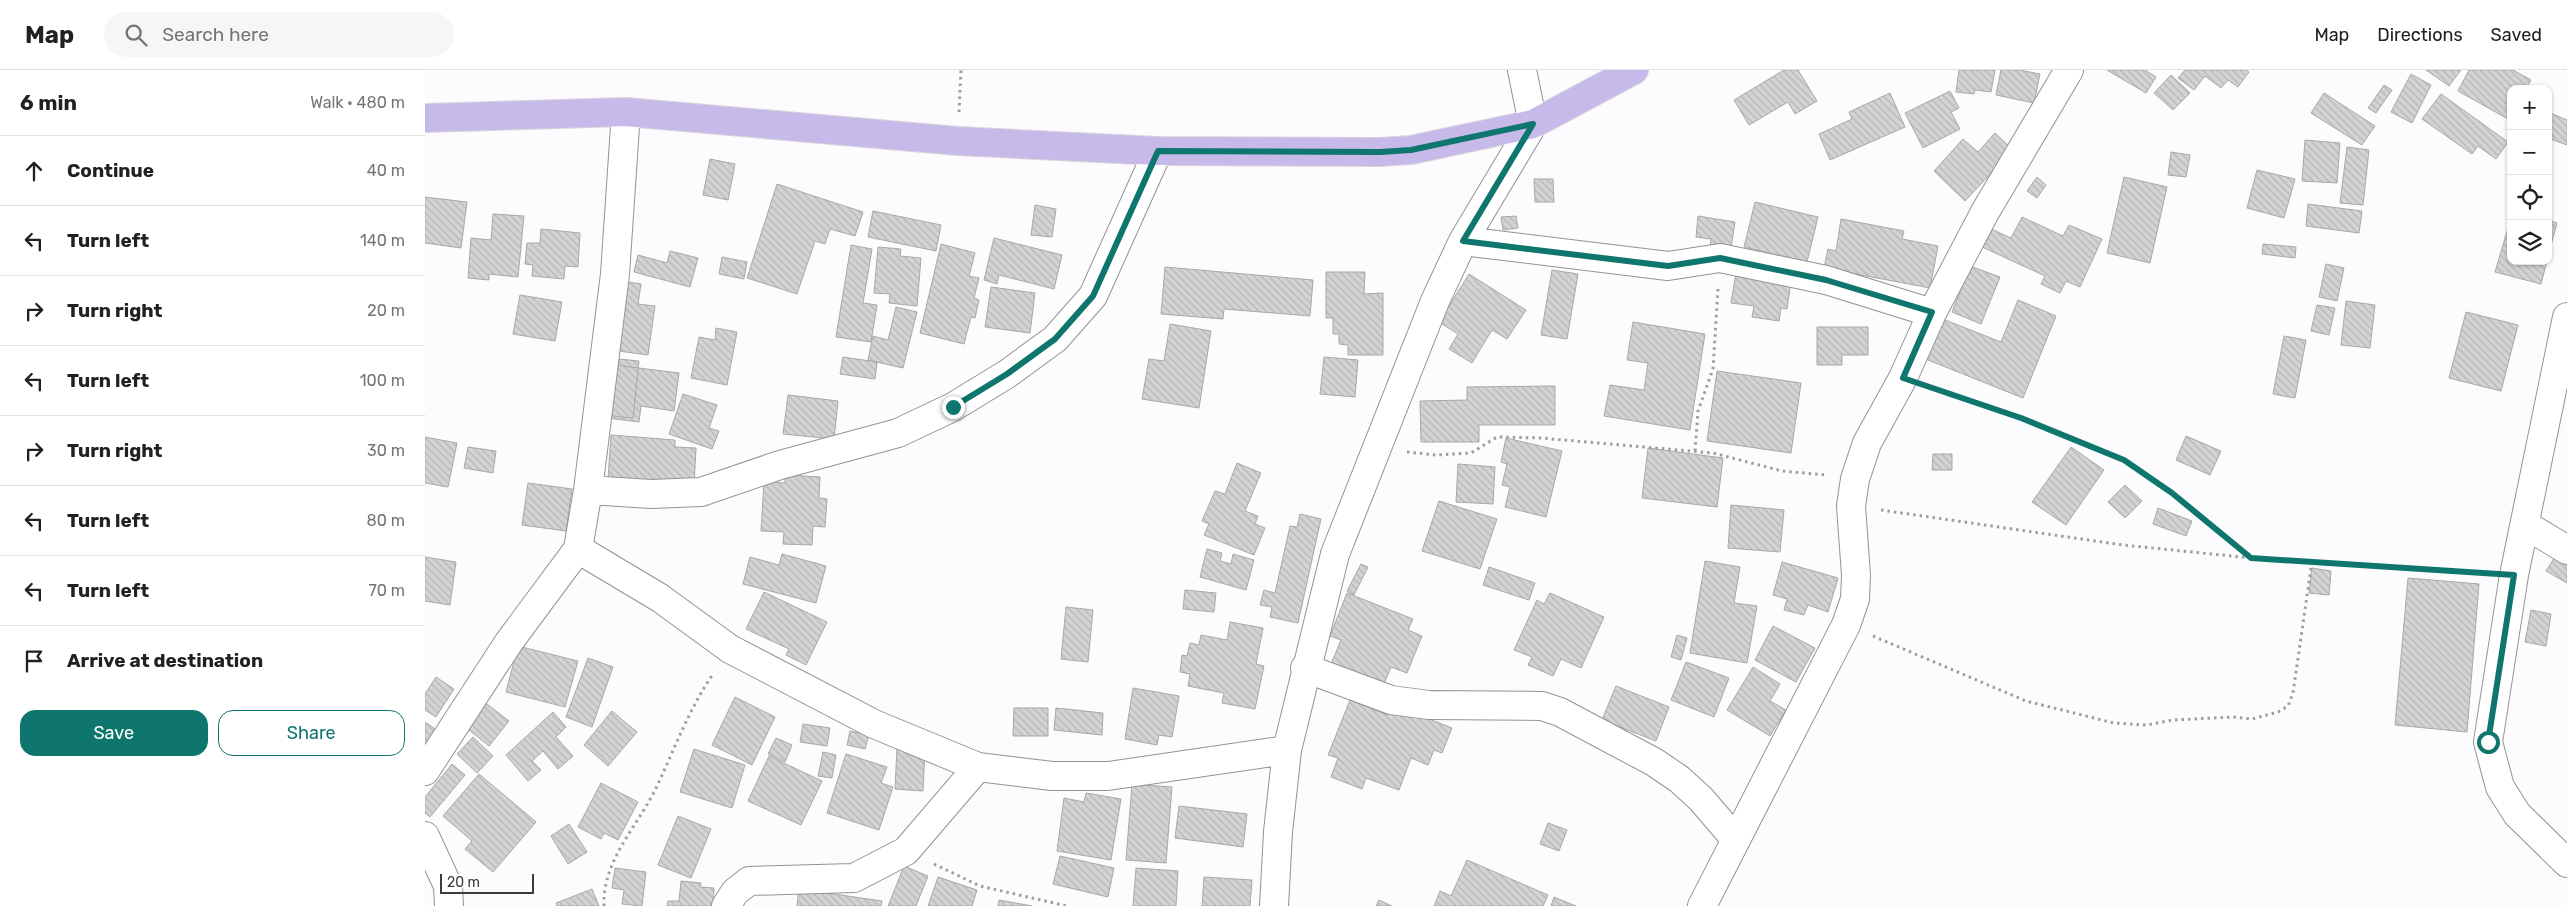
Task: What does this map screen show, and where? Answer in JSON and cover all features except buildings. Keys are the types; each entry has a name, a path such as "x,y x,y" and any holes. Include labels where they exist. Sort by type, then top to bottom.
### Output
{"main road":[{"path":"425,117 626,112 958,141 1158,151 1380,152 1411,150 1533,124 1634,70"}],"street":[{"path":"1274,906 1278,832 1287,750 1305,668 1335,554 1435,301 1463,241 1533,124 1522,70"},
{"path":"1702,906 1846,625 1855,599 1856,575 1851,506 1855,479 1867,443 1903,378 1932,312 1985,212 2069,70"},
{"path":"425,771 509,642 578,549 588,490 615,274 626,112"},
{"path":"588,490 651,494 701,492 780,465 898,433 953,407 1007,374 1055,339 1093,296 1158,151"},
{"path":"1463,241 1668,266 1720,258 1826,280 1932,312"},
{"path":"2567,317 2526,525 2514,575 2488,742 2500,787 2517,814 2567,863"},
{"path":"2526,525 2567,550"},
{"path":"578,549 660,598 730,649 874,724 978,768 1052,776 1108,776 1287,750"},
{"path":"1305,668 1391,700 1429,705 1541,706 1560,712 1679,778 1701,799 1735,840"},
{"path":"726,906 735,892 749,881 854,878 906,851 978,768"},
{"path":"425,836 448,886 449,906"}],"path":[{"path":"958,141 961,70"},
{"path":"1695,451 1698,411 1713,369 1720,258"},
{"path":"1903,378 2021,418 2124,460 2172,493 2251,558"},
{"path":"1377,448 1436,455 1471,453 1497,437 1541,438 1713,453 1782,470 1855,479"},
{"path":"1851,506 2123,545 2251,558 2514,575"},
{"path":"1846,625 2026,701 2114,723 2146,725 2173,720 2233,717 2252,719 2278,712 2288,706 2293,693 2312,561"},
{"path":"604,906 609,869 657,787 678,734 697,700 730,649"},
{"path":"906,851 981,886 1067,906"}],"route":[{"path":"953,407 1007,374 1055,339 1093,296 1158,151 1380,152 1411,150 1533,124 1463,241 1668,266 1720,258 1826,280 1932,312 1903,378 2021,418 2124,460 2172,493 2251,558 2514,575 2488,742"}]}
